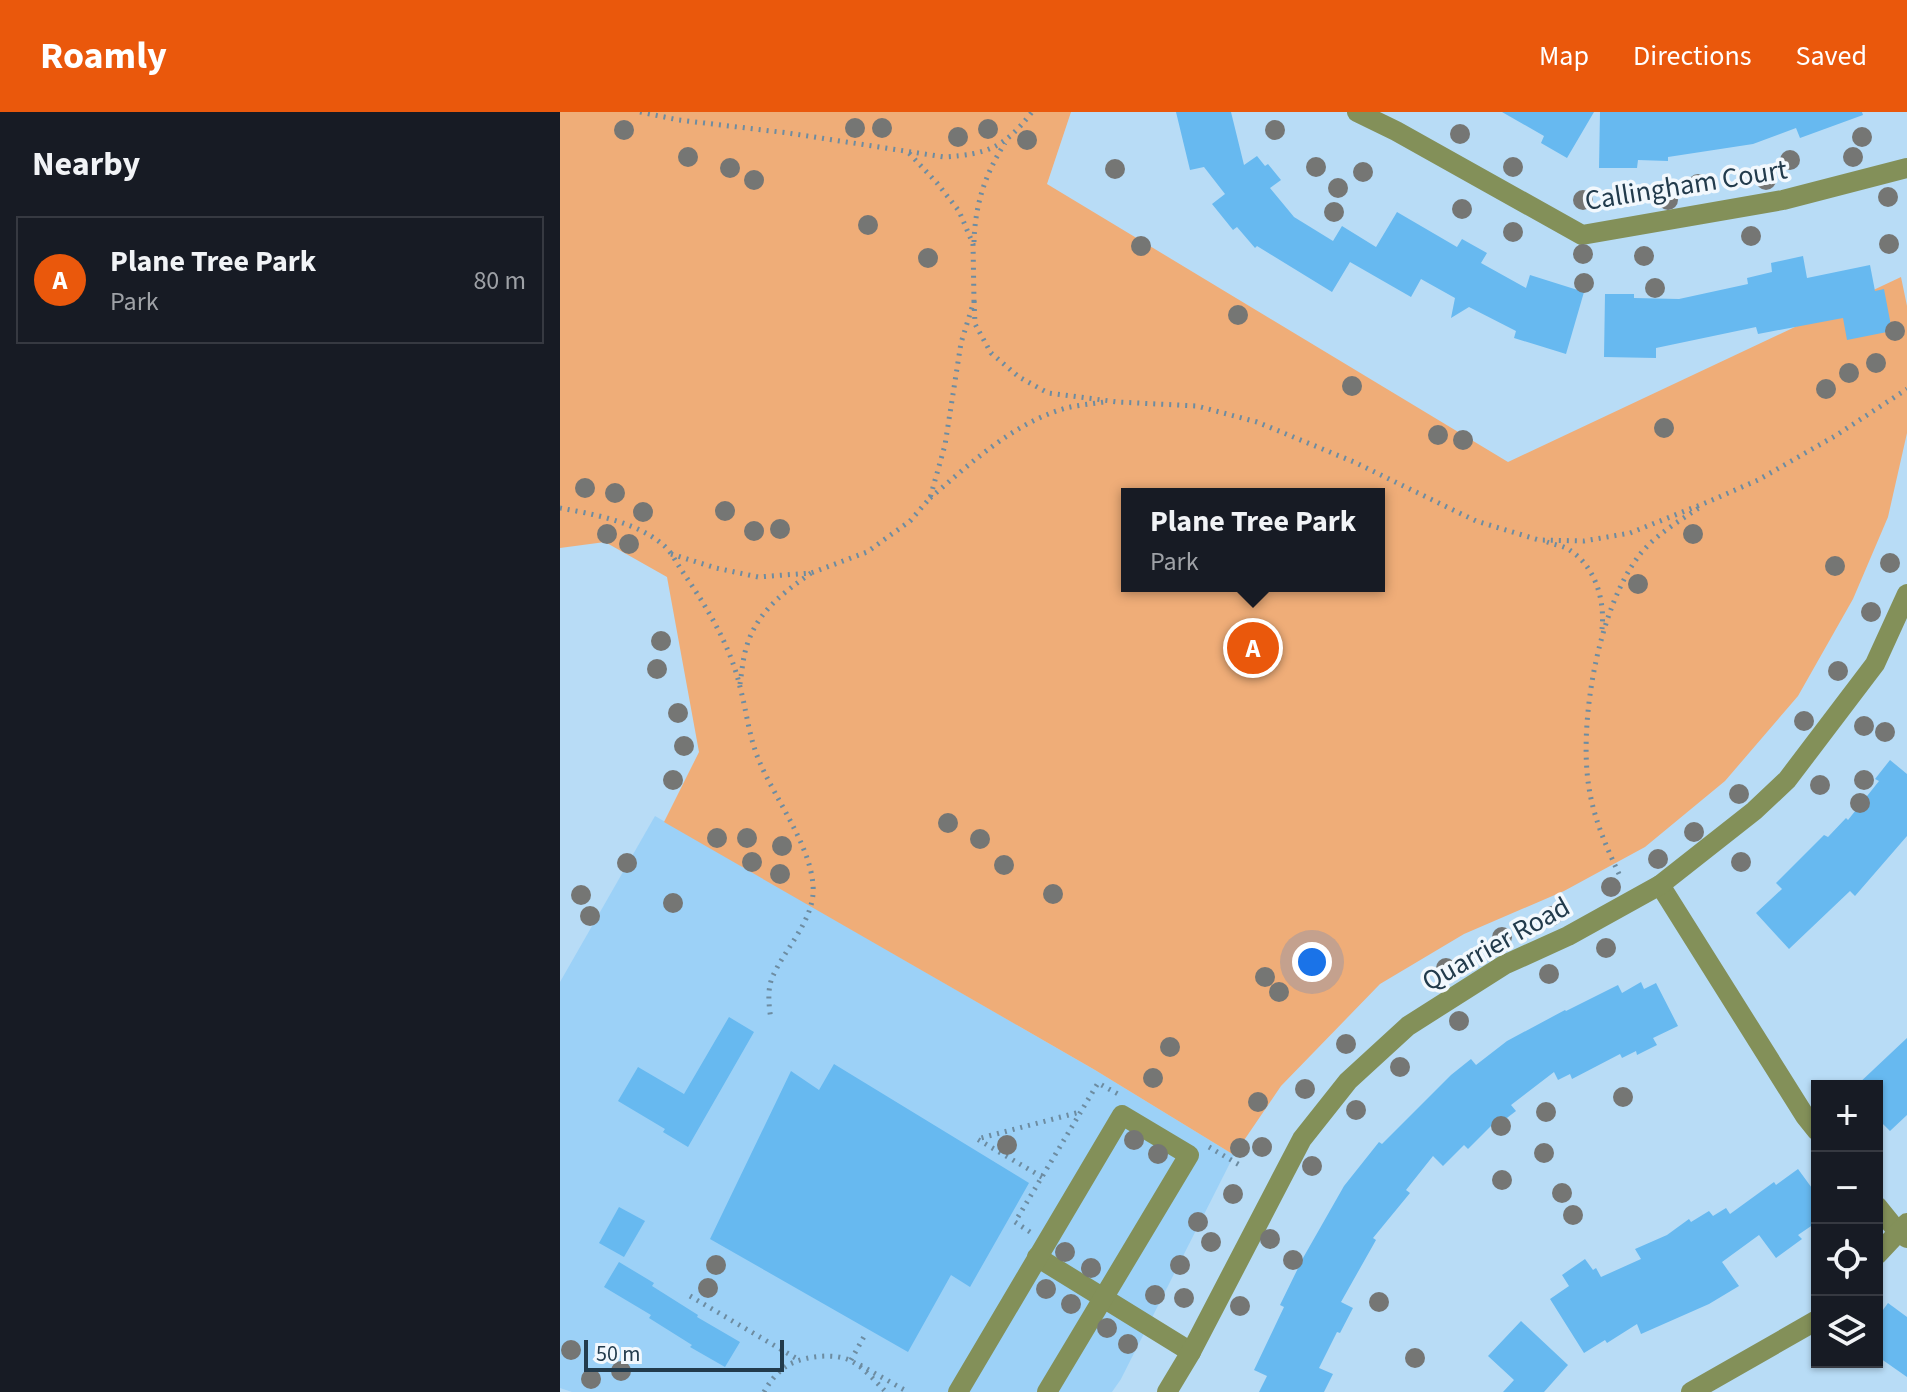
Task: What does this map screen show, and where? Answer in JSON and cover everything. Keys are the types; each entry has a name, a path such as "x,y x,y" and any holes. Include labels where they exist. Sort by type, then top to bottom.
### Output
{"street":[{"name":"Callingham Court","path":"1357,112 1582,235 1783,200 1907,168"},
{"name":"Quarrier Road","path":"1167,1392 1302,1139 1348,1081 1408,1026 1504,965 1568,936 1660,885 1754,811 1787,780 1875,664 1907,594"},
{"path":"1660,885 1811,1124"},
{"path":"958,1392 1122,1115 1189,1155 1047,1392"},
{"path":"1883,1212 1904,1231 1883,1250"},
{"path":"1037,1257 1191,1352"},
{"path":"1691,1392 1811,1323"}],"path":[{"path":"640,112 944,157 996,148 1021,127 1032,112"},
{"path":"1010,135 982,188 973,244 974,301 975,324 991,353 1019,377 1048,393 1108,401 1197,406 1257,422 1354,462 1476,521 1570,550 1588,568 1601,595 1603,616 1585,747 1589,788 1598,827 1619,874"},
{"path":"907,151 959,211 973,244"},
{"path":"930,498 945,445 961,343 974,301"},
{"path":"1539,540 1584,541 1630,533 1710,501 1758,480 1835,436 1907,389"},
{"path":"740,685 746,647 755,624 771,604 812,573 867,552 910,521 930,498 981,454 1028,423 1066,408 1108,401"},
{"path":"1600,642 1615,597 1641,553 1667,529 1710,501"},
{"path":"560,508 602,516 645,533 664,545 723,641 740,685 749,735 808,860 814,887 806,919 772,979 769,1000 771,1020"},
{"path":"671,554 758,577 812,573"},
{"path":"1042,1177 977,1139 1080,1112"},
{"path":"690,1296 800,1361"},
{"path":"850,1360 866,1333"},
{"path":"764,1392 770,1381 789,1364 807,1358 832,1356 850,1360 908,1392"},
{"path":"850,1360 886,1392"}],"shaded area":[{"path":"560,112 1071,112 1047,184 1508,462 1901,277 1907,306 1907,433 1888,517 1853,599 1798,696 1725,781 1645,847 1564,891 1464,934 1380,984 1281,1086 1234,1155 1095,1070 664,822 699,752 667,577 605,542 560,548"},
{"path":"655,816 1095,1070 1234,1155 1112,1392 572,1392 560,1388 560,982"}],"building":[{"path":"1176,112 1231,112 1244,165 1257,156 1265,166 1268,164 1281,180 1270,188 1294,217 1333,241 1342,226 1376,247 1397,212 1457,247 1462,239 1487,253 1481,263 1526,288 1530,275 1584,292 1566,354 1514,338 1516,331 1469,307 1451,318 1455,298 1421,279 1411,297 1350,262 1332,292 1257,246 1255,248 1237,227 1233,230 1212,204 1225,194 1204,167 1190,170"},
{"path":"1502,112 1594,112 1567,158 1541,143 1544,136"},
{"path":"1600,112 1862,112 1863,115 1800,138 1796,128 1753,144 1668,157 1668,161 1638,160 1637,168 1599,168"},
{"path":"1803,256 1807,278 1870,265 1875,291 1884,289 1892,331 1847,340 1843,318 1758,334 1756,327 1656,348 1656,358 1604,357 1605,294 1679,299 1748,284 1747,278 1772,272 1771,263"},
{"path":"1890,760 1907,774 1907,836 1855,896 1850,891 1789,949 1756,913 1782,889 1776,883 1824,835 1828,837 1846,818 1848,820 1879,781 1875,779"},
{"path":"1641,982 1644,989 1656,983 1678,1026 1653,1038 1657,1045 1637,1055 1636,1051 1622,1058 1620,1054 1572,1079 1570,1074 1558,1080 1554,1072 1511,1105 1516,1111 1499,1124 1496,1121 1468,1149 1464,1145 1443,1166 1433,1156 1406,1190 1410,1193 1373,1238 1376,1240 1341,1302 1353,1308 1319,1368 1333,1374 1324,1392 1259,1392 1267,1376 1254,1370 1284,1307 1280,1305 1344,1186 1379,1142 1382,1144 1471,1059 1476,1065 1507,1041 1565,1010 1618,985 1622,993"},
{"path":"729,1017 754,1032 688,1147 663,1132 665,1129 618,1101 638,1067 684,1094"},
{"path":"1907,1038 1907,1115 1890,1131 1883,1124 1883,1080 1862,1080"},
{"path":"834,1064 1029,1183 970,1287 951,1275 908,1352 710,1239 791,1071 819,1090"},
{"path":"1798,1169 1811,1187 1811,1226 1798,1235 1802,1239 1776,1258 1759,1235 1722,1262 1739,1286 1709,1304 1641,1334 1637,1324 1584,1353 1550,1299 1569,1286 1562,1275 1585,1259 1601,1277 1641,1259 1635,1249 1667,1235 1689,1219 1691,1222 1709,1211 1713,1216 1726,1208 1730,1214 1774,1182 1776,1185"},
{"path":"619,1207 645,1221 624,1257 599,1243"},
{"path":"619,1262 654,1283 652,1286 697,1317 740,1342 725,1367 690,1347 692,1345 649,1318 651,1315 604,1287"},
{"path":"1888,1303 1907,1317 1907,1377 1883,1360 1883,1310"},
{"path":"1521,1321 1568,1365 1544,1392 1503,1392 1514,1380 1488,1356"}],"place":[{"name":"Plane Tree Park","path":"1253,648"}]}
